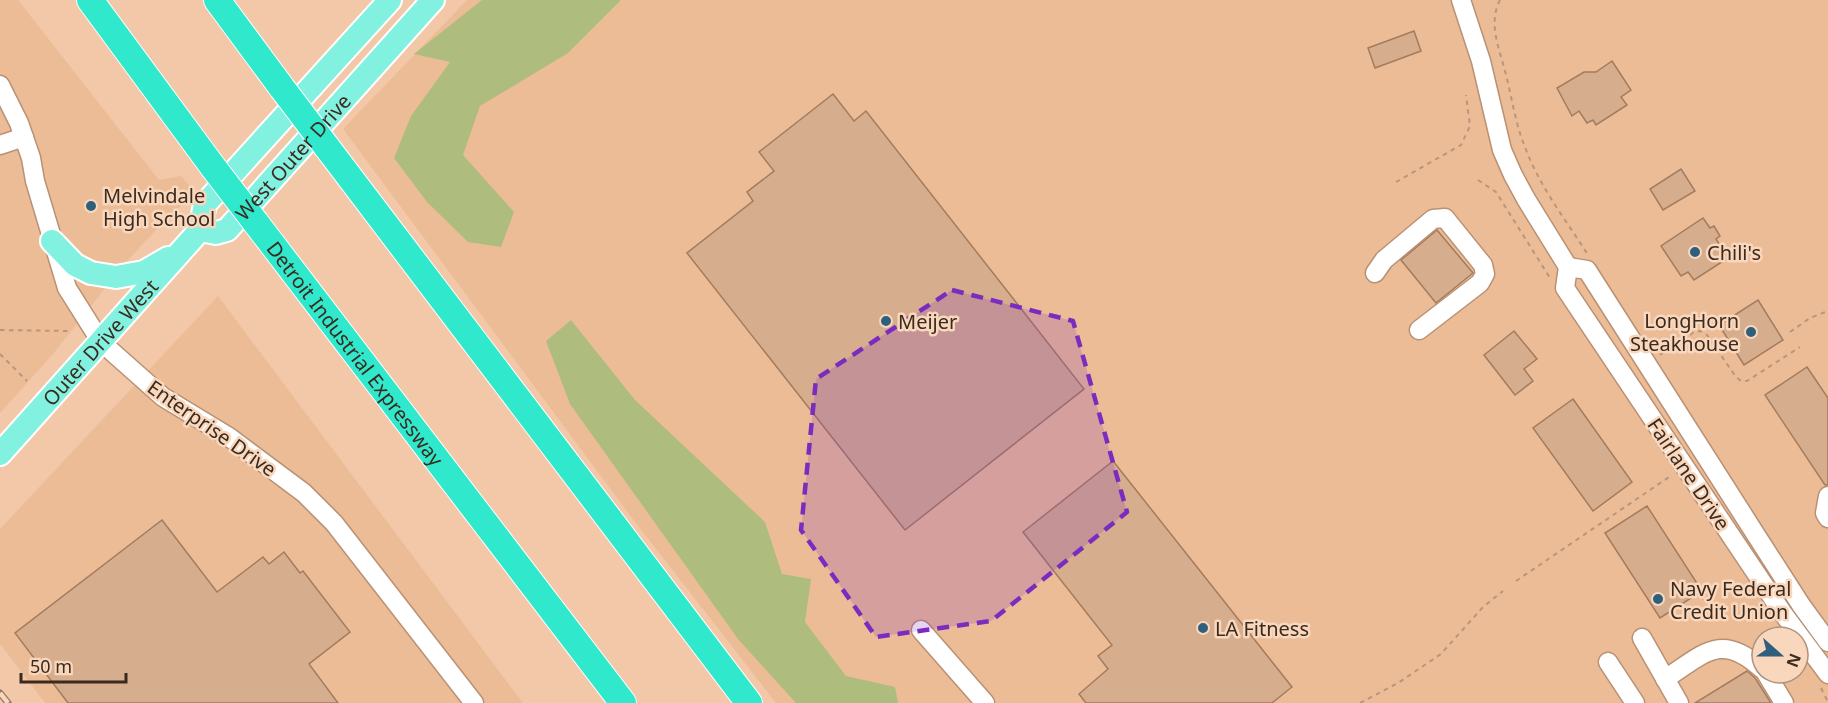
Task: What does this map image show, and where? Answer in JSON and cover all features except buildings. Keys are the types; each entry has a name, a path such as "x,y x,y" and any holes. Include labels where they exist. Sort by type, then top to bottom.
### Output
{"highway":[{"name":"Detroit Industrial Expressway","path":"90,0 213,167 623,703"},
{"path":"217,0 749,703"}],"main road":[{"name":"West Outer Drive","path":"390,0 205,204 196,235 227,230 433,0"},
{"path":"52,241 75,264 91,273 116,277 144,272 173,256 196,235"},
{"name":"Outer Drive West","path":"2,450 196,235"}],"street":[{"name":"Fairlane Drive","path":"1461,0 1481,62 1502,150 1522,191 1568,267 1565,288 1782,612 1828,674"},
{"name":"Enterprise Drive","path":"0,85 31,158 35,181 67,288 101,342 163,397 229,437 318,506 474,703"},
{"path":"0,145 24,137"},
{"path":"1375,273 1384,260 1433,219 1445,218 1484,265 1485,274 1479,283 1419,330"},
{"name":"Fairlane Drive","path":"1568,267 1587,270 1762,545 1828,642"},
{"path":"1828,496 1825,513 1828,518"},
{"path":"921,630 985,703"},
{"path":"1642,638 1680,703"},
{"path":"1665,679 1713,649 1725,647 1737,650 1750,660"},
{"path":"1608,662 1635,703"},
{"path":"1773,685 1784,703"}],"path":[{"path":"1396,182 1461,145 1470,126 1466,95"},
{"path":"1790,332 1810,318 1828,311"},
{"path":"0,330 69,331"},
{"path":"1655,358 1694,332 1701,331 1707,335 1736,377 1740,381 1748,381 1800,347"},
{"path":"0,354 27,381"},
{"path":"1516,581 1677,472"},
{"path":"1359,703 1398,683 1441,654 1483,607 1503,591"}],"highlighted area":[{"path":"952,290 1073,321 1127,512 991,621 876,637 801,530 816,379"}],"shaded area":[{"name":"Melvindale High School","path":"0,0 18,0 159,180 181,176 196,193 175,210 125,263 53,354 0,413"},
{"path":"467,0 1828,0 1828,703 776,703 632,518 343,129"},
{"path":"218,296 523,703 45,703 0,644 0,529"}],"green space":[{"path":"482,0 621,0 568,53 480,106 463,155 514,212 501,247 468,242 427,202 394,158 411,116 450,62 414,54"},
{"path":"571,320 635,400 765,522 782,574 811,579 805,622 846,676 895,687 898,703 796,703 738,639 570,404 546,341"}],"railway":[{"path":"0,693 8,703"}],"place":[{"name":"Melvindale High School","path":"91,206"},
{"name":"Chili's","path":"1695,252"},
{"name":"Meijer","path":"886,321"},
{"name":"LongHorn Steakhouse","path":"1751,332"},
{"name":"Navy Federal Credit Union","path":"1658,599"},
{"name":"LA Fitness","path":"1203,628"}]}
